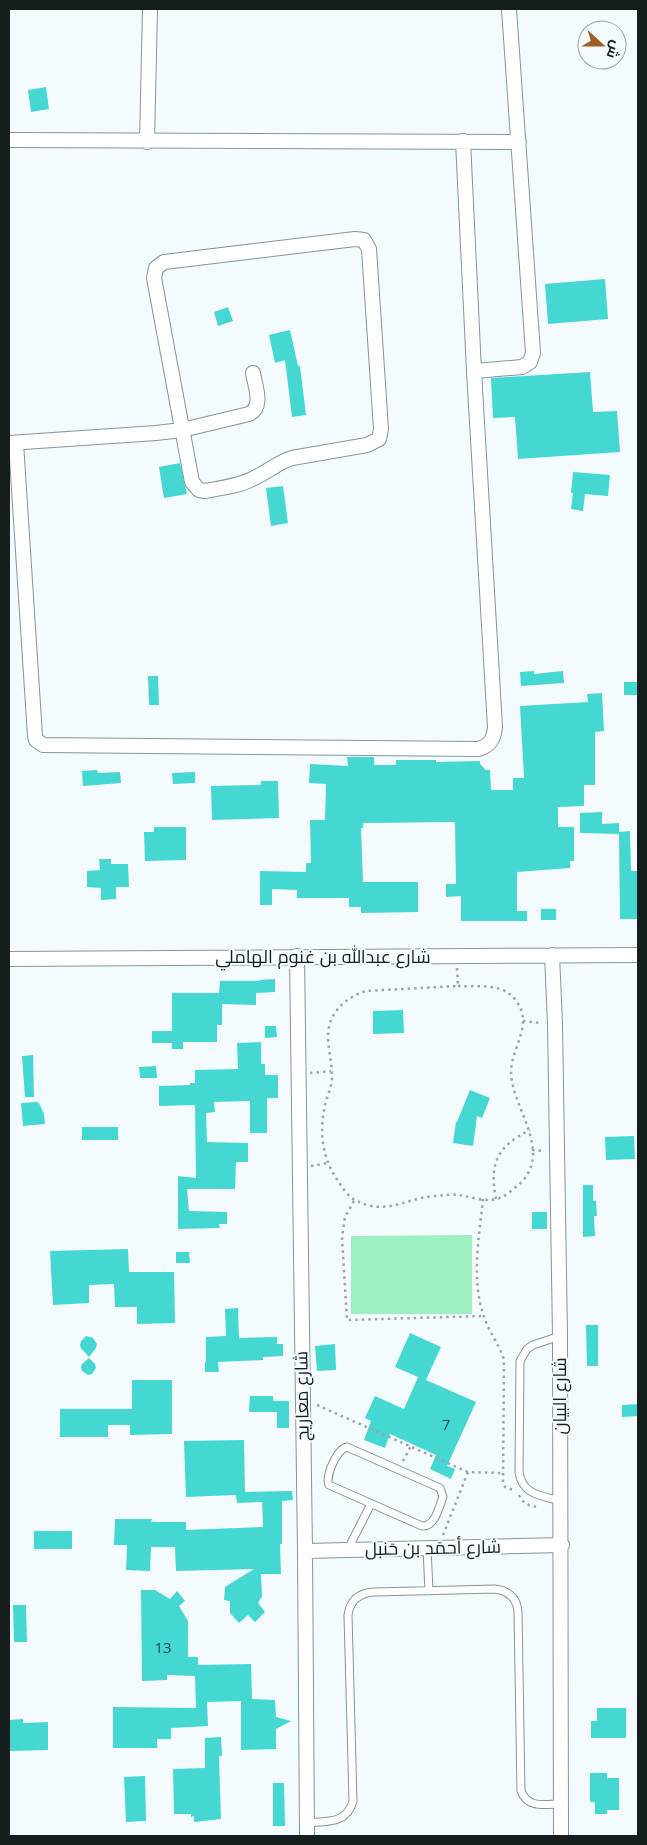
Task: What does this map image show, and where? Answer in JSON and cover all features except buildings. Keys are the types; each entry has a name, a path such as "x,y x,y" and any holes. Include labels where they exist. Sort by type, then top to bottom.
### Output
{"street":[{"path":"147,142 150,9"},
{"path":"474,371 522,367 527,365 533,358 510,9"},
{"path":"9,140 519,142"},
{"path":"253,373 258,401 252,413 182,430 12,443 35,736 39,743 47,746 478,749 489,744 493,739 495,727 474,371 463,141"},
{"path":"354,239 364,240 369,249 381,429 379,439 367,444 292,458 283,461 253,479 205,491 199,490 192,482 182,430 154,278 156,268 164,262 354,239"},
{"name":"شارع عبدالله بن غنوم الهاملي","path":"9,960 297,956 638,955"},
{"name":"شارع معاريج","path":"297,956 305,1551 306,1829"},
{"name":"شارع البيان","path":"552,956 555,1024 560,1336 562,1546 561,1836"},
{"name":"شارع أحمَد بن حَنبل","path":"305,1551 562,1546"}],"lane":[{"path":"560,1336 533,1345 520,1361 518,1442 520,1480 524,1486 529,1492 561,1506"},
{"path":"341,1448 349,1448 400,1469 440,1488 443,1492 432,1523 429,1525 422,1526 332,1486 328,1482 328,1476 341,1448"},
{"path":"347,1550 371,1504"},
{"path":"429,1591 432,1548"},
{"path":"306,1829 339,1819 351,1808 353,1800 348,1615 349,1607 353,1600 366,1592 495,1589 502,1590 514,1598 518,1612 521,1791 527,1801 533,1804 561,1804"}],"path":[{"path":"456,956 458,986"},
{"path":"493,986 506,991 516,1001 522,1012 523,1021 522,1033 513,1059 511,1072 516,1098 530,1130 533,1147 532,1159 526,1177 507,1194 496,1199 458,1195 431,1196 386,1207 371,1206 354,1200 329,1169 323,1147 322,1129 332,1080 328,1030 333,1016 342,1004 352,996 365,991 493,986"},
{"path":"523,1021 555,1024"},
{"path":"299,1074 331,1071"},
{"path":"496,1199 492,1181 496,1162 509,1142 530,1130"},
{"path":"483,1199 477,1282 484,1316 502,1351 504,1360 503,1482 505,1487 516,1491 523,1502 532,1506 542,1507 549,1511 561,1506"},
{"path":"354,1200 345,1217 342,1237 347,1320 484,1316"},
{"path":"302,1399 411,1445 468,1472 503,1473"},
{"path":"400,1469 411,1445"},
{"path":"432,1548 468,1472"}],"green space":[{"path":"472,1235 472,1314 351,1314 351,1236"}]}
